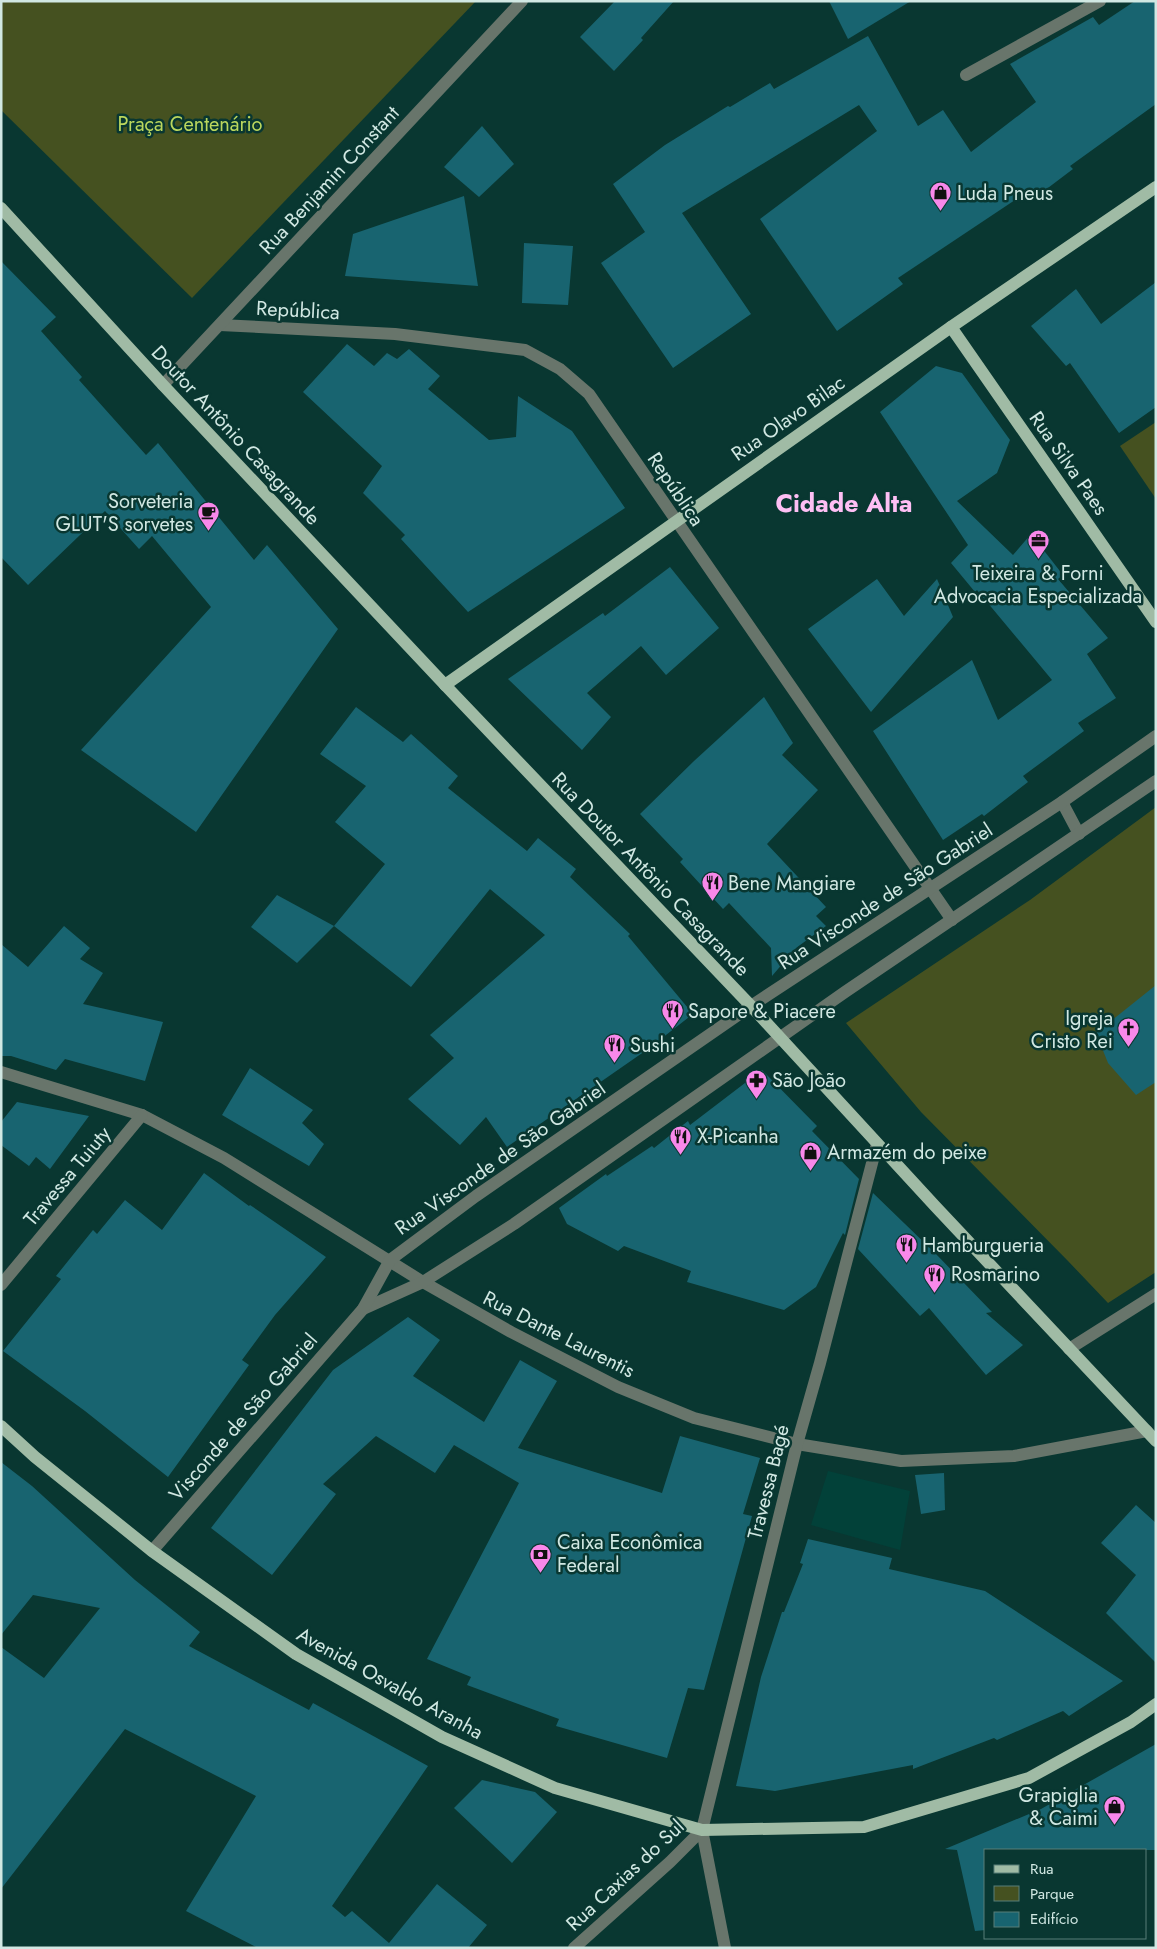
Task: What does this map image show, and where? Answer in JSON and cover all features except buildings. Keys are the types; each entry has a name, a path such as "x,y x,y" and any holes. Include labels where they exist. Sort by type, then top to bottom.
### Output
{"main road":[{"name":"Rua Olavo Bilac","path":"445,685 951,327 1156,187"},
{"name":"Doutor Antônio Casagrande","path":"1,208 163,385 445,685"},
{"name":"Rua Silva Paes","path":"951,327 1156,622"},
{"name":"Rua Doutor Antônio Casagrande","path":"445,685 751,1006 1156,1441"},
{"name":"Avenida Osvaldo Aranha","path":"1,1426 35,1457 152,1551 296,1654 442,1737 555,1788 702,1830 864,1827 1030,1778 1131,1722 1156,1704"}],"street":[{"name":"Rua Benjamin Constant","path":"163,385 522,1"},
{"path":"966,76 1100,1"},
{"name":"República","path":"220,325 394,334 525,350 560,369 589,394 952,920"},
{"name":"Rua Visconde de São Gabriel","path":"390,1260 476,1196 751,1006 931,890 1156,736"},
{"path":"424,1282 522,1218 845,992 1156,781"},
{"path":"1062,802 1079,834"},
{"name":"Rua Dante Laurentis","path":"1,1072 142,1114 224,1158 424,1282 510,1332 618,1386 694,1418 797,1444 902,1461 1014,1456 1147,1431"},
{"name":"Travessa Tuiuty","path":"1,1285 142,1114"},
{"name":"Travessa Bagé","path":"702,1830 797,1444 878,1144"},
{"name":"Visconde de São Gabriel","path":"152,1551 363,1308 390,1260"},
{"name":"Visconde de São Gabriel","path":"363,1308 424,1282"},
{"path":"1069,1349 1156,1294"},
{"path":"702,1830 725,1948"},
{"name":"Rua Caxias do Sul","path":"574,1948 702,1830"}],"shaded area":[{"path":"828,1471 910,1491 900,1550 811,1525"}],"green space":[{"name":"Praça Centenário","path":"1,1 476,1 192,298 1,110"},
{"path":"1156,422 1156,499 1120,446"},
{"path":"1156,807 1156,1272 1108,1303 921,1112 846,1023 1030,900"}],"place":[{"name":"Luda Pneus","path":"941,212"},
{"name":"Sorveteria GLUT'S sorvetes","path":"209,531"},
{"name":"Teixeira & Forni Advocacia Especializada","path":"1038,560"},
{"name":"Bene Mangiare","path":"712,902"},
{"name":"Sapore & Piacere","path":"672,1030"},
{"name":"Igreja Cristo Rei","path":"1129,1048"},
{"name":"Sushi","path":"614,1064"},
{"name":"São João","path":"756,1099"},
{"name":"X-Picanha","path":"681,1155"},
{"name":"Armazém do peixe","path":"811,1171"},
{"name":"Hamburgueria","path":"906,1264"},
{"name":"Rosmarino","path":"935,1293"},
{"name":"Caixa Econômica Federal","path":"541,1573"},
{"name":"Grapiglia & Caimi","path":"1114,1826"}],"district":[{"name":"Cidade Alta","path":"844,503"}]}
